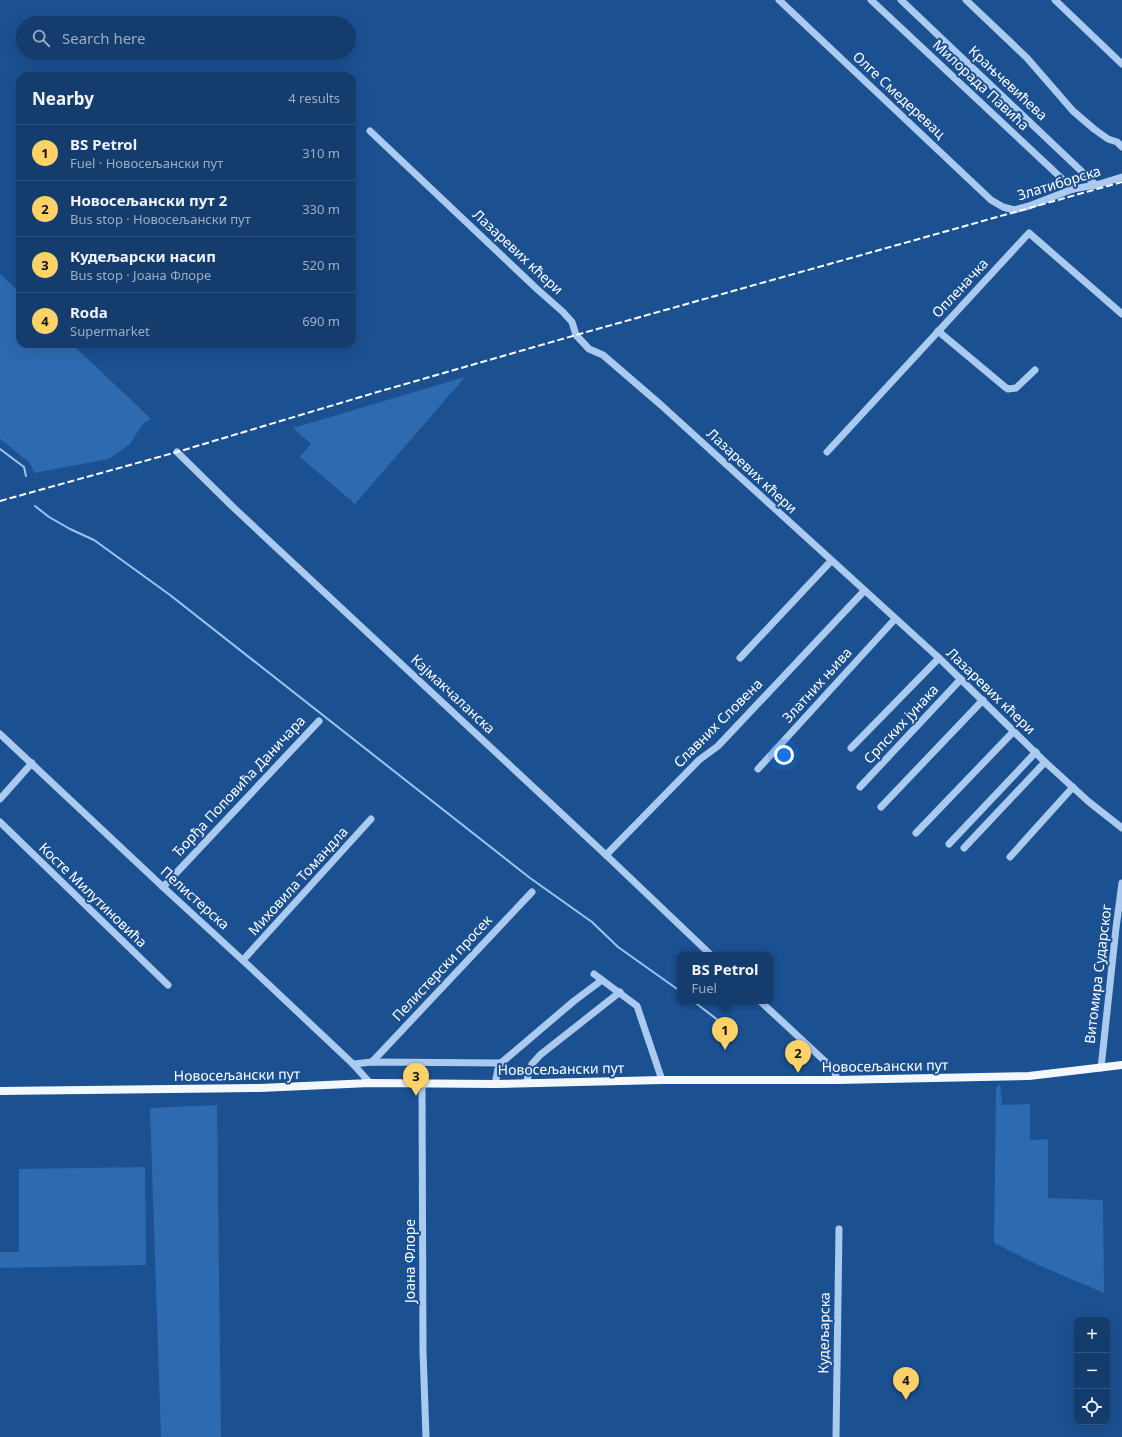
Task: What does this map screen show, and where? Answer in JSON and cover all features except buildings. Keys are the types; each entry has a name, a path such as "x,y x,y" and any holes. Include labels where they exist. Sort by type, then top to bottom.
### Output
{"main road":[{"name":"Новосељански пут","path":"0,1091 260,1088 370,1084 495,1084 662,1080 837,1080 1029,1076 1122,1066"}],"street":[{"name":"Олге Смедеревац","path":"779,0 991,200 1003,207"},
{"name":"Милорада Павића","path":"871,0 1073,189"},
{"name":"Крањчевићева","path":"901,0 1096,185"},
{"path":"966,0 1027,58 1073,111 1094,129 1108,139 1117,142 1122,146"},
{"path":"1055,0 1122,64"},
{"name":"Лазаревих кћери","path":"370,131 537,289 564,312 572,322 576,335 589,349 603,355 704,445 939,658 1045,762 1122,828"},
{"name":"Златиборска","path":"1003,207 1014,210 1029,206 1073,189 1096,185 1122,177"},
{"name":"Опленачка","path":"827,452 1029,233 1122,314"},
{"path":"938,331 1008,389 1016,388 1035,370"},
{"name":"Кајмакчаланска","path":"177,452 235,509 708,952"},
{"path":"740,658 831,561"},
{"name":"Славних Словена","path":"606,855 699,760 718,746 864,591"},
{"name":"Златних њива","path":"758,769 895,618"},
{"path":"851,748 939,658"},
{"name":"Српских јунака","path":"860,787 961,679"},
{"path":"881,807 983,700"},
{"name":"Ђорђа Поповића Даничара","path":"162,887 319,721"},
{"path":"916,833 1014,731"},
{"name":"Пелистерска","path":"0,734 353,1064 370,1084"},
{"path":"948,844 1036,752"},
{"path":"964,848 1045,762"},
{"path":"0,799 32,763"},
{"path":"1010,857 1073,787"},
{"name":"Миховила Томандла","path":"243,960 371,819"},
{"name":"Косте Милутиновића","path":"0,822 168,985"},
{"name":"Витомира Сударског","path":"1101,1068 1122,883"},
{"name":"Пелистерски просек","path":"372,1062 532,892"},
{"path":"594,974 632,1001 638,1008 662,1080"},
{"path":"495,1084 498,1069 501,1063 574,1001 602,980"},
{"path":"526,1083 532,1064 540,1055 620,992"},
{"path":"763,1004 829,1065 835,1073 837,1080"},
{"path":"353,1064 372,1062 501,1063"},
{"name":"Јоана Флоре","path":"422,1084 423,1351 426,1437"},
{"name":"Кудељарска","path":"836,1437 839,1229"}],"shaded area":[{"path":"0,274 16,288 16,348 76,348 151,419 143,424 129,445 109,459 34,473 30,463 0,439"},
{"path":"465,377 355,504 300,457 311,444 293,428"},
{"path":"1000,1084 1002,1105 1030,1104 1030,1140 1048,1139 1048,1198 1103,1200 1104,1293 1038,1265 994,1243 996,1088"},
{"path":"217,1105 221,1437 161,1437 150,1108"},
{"path":"145,1167 146,1265 0,1268 0,1252 19,1252 19,1169"}],"waterway":[{"path":"0,449 24,467 26,476"},
{"path":"35,506 49,517 94,540 170,595 530,878 592,922 618,947 677,989"},
{"path":"697,1004 719,1021"}],"railway":[{"path":"0,501 177,452 576,335 1122,182"}],"place":[{"name":"BS Petrol","path":"725,1050"},
{"name":"Новосељански пут 2","path":"798,1073"},
{"name":"Кудељарски насип","path":"416,1096"},
{"name":"Roda","path":"906,1400"}]}
